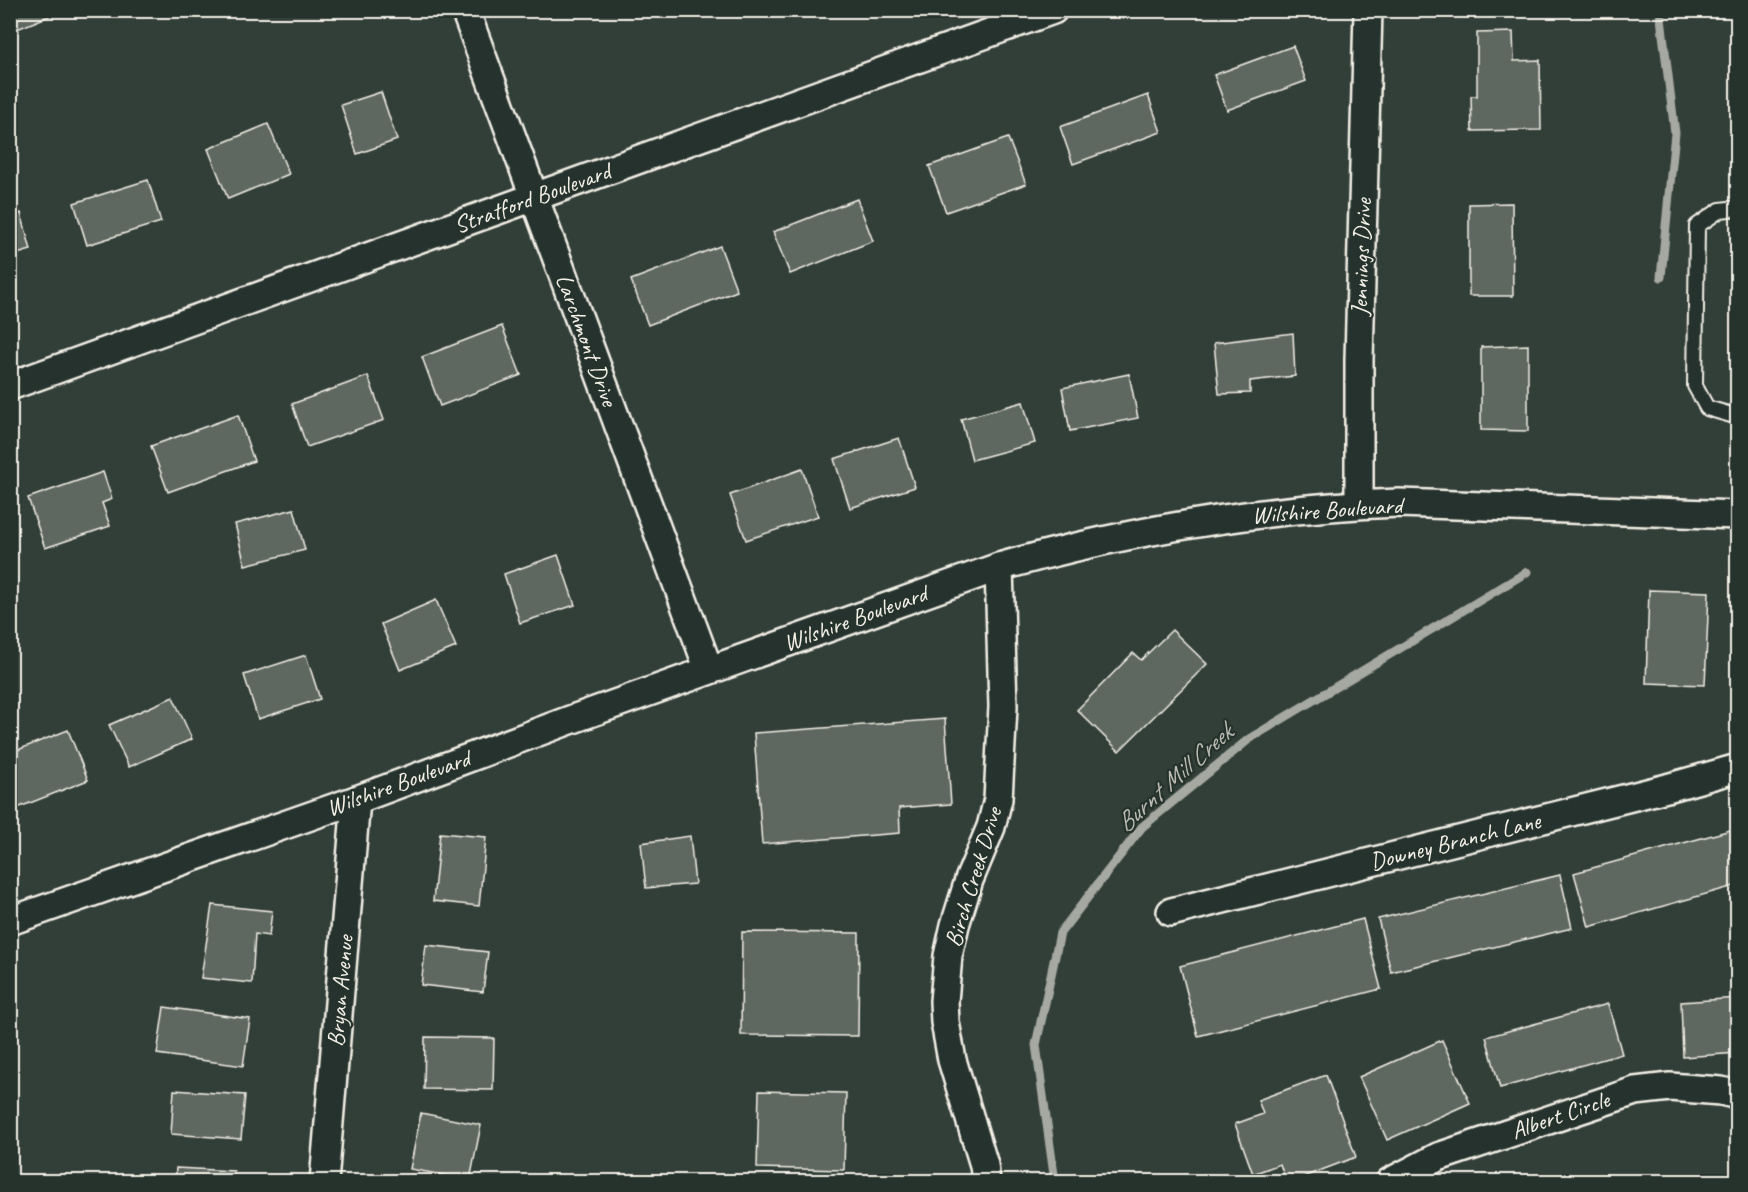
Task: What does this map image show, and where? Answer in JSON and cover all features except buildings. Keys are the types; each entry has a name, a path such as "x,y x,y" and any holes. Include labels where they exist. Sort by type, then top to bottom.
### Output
{"street":[{"name":"Larchmont Drive","path":"465,10 709,670"},
{"name":"Stratford Boulevard","path":"10,386 1053,10"},
{"name":"Jennings Drive","path":"1359,504 1359,360 1368,10"},
{"name":"Wilshire Boulevard","path":"10,921 356,800 709,670 999,567 1061,550 1188,523 1359,504 1411,503 1737,515"},
{"name":"Birch Creek Drive","path":"986,1182 984,1165 952,1060 945,1022 944,1001 948,956 955,925 969,880 991,827 998,799 1002,707 999,567"},
{"name":"Downey Branch Lane","path":"1171,912 1667,788 1737,768"},
{"name":"Bryan Avenue","path":"324,1182 356,800"},
{"name":"Albert Circle","path":"1390,1182 1438,1157 1625,1094 1670,1087 1722,1091 1737,1095"}],"lane":[{"path":"1737,208 1720,210 1697,226 1695,386 1707,408 1737,417"}],"waterway":[{"name":"Burnt Mill Creek","path":"1660,10 1675,133 1661,277"},
{"name":"Burnt Mill Creek","path":"1055,1182 1036,1045 1060,933 1142,827 1249,739 1527,572"}]}
